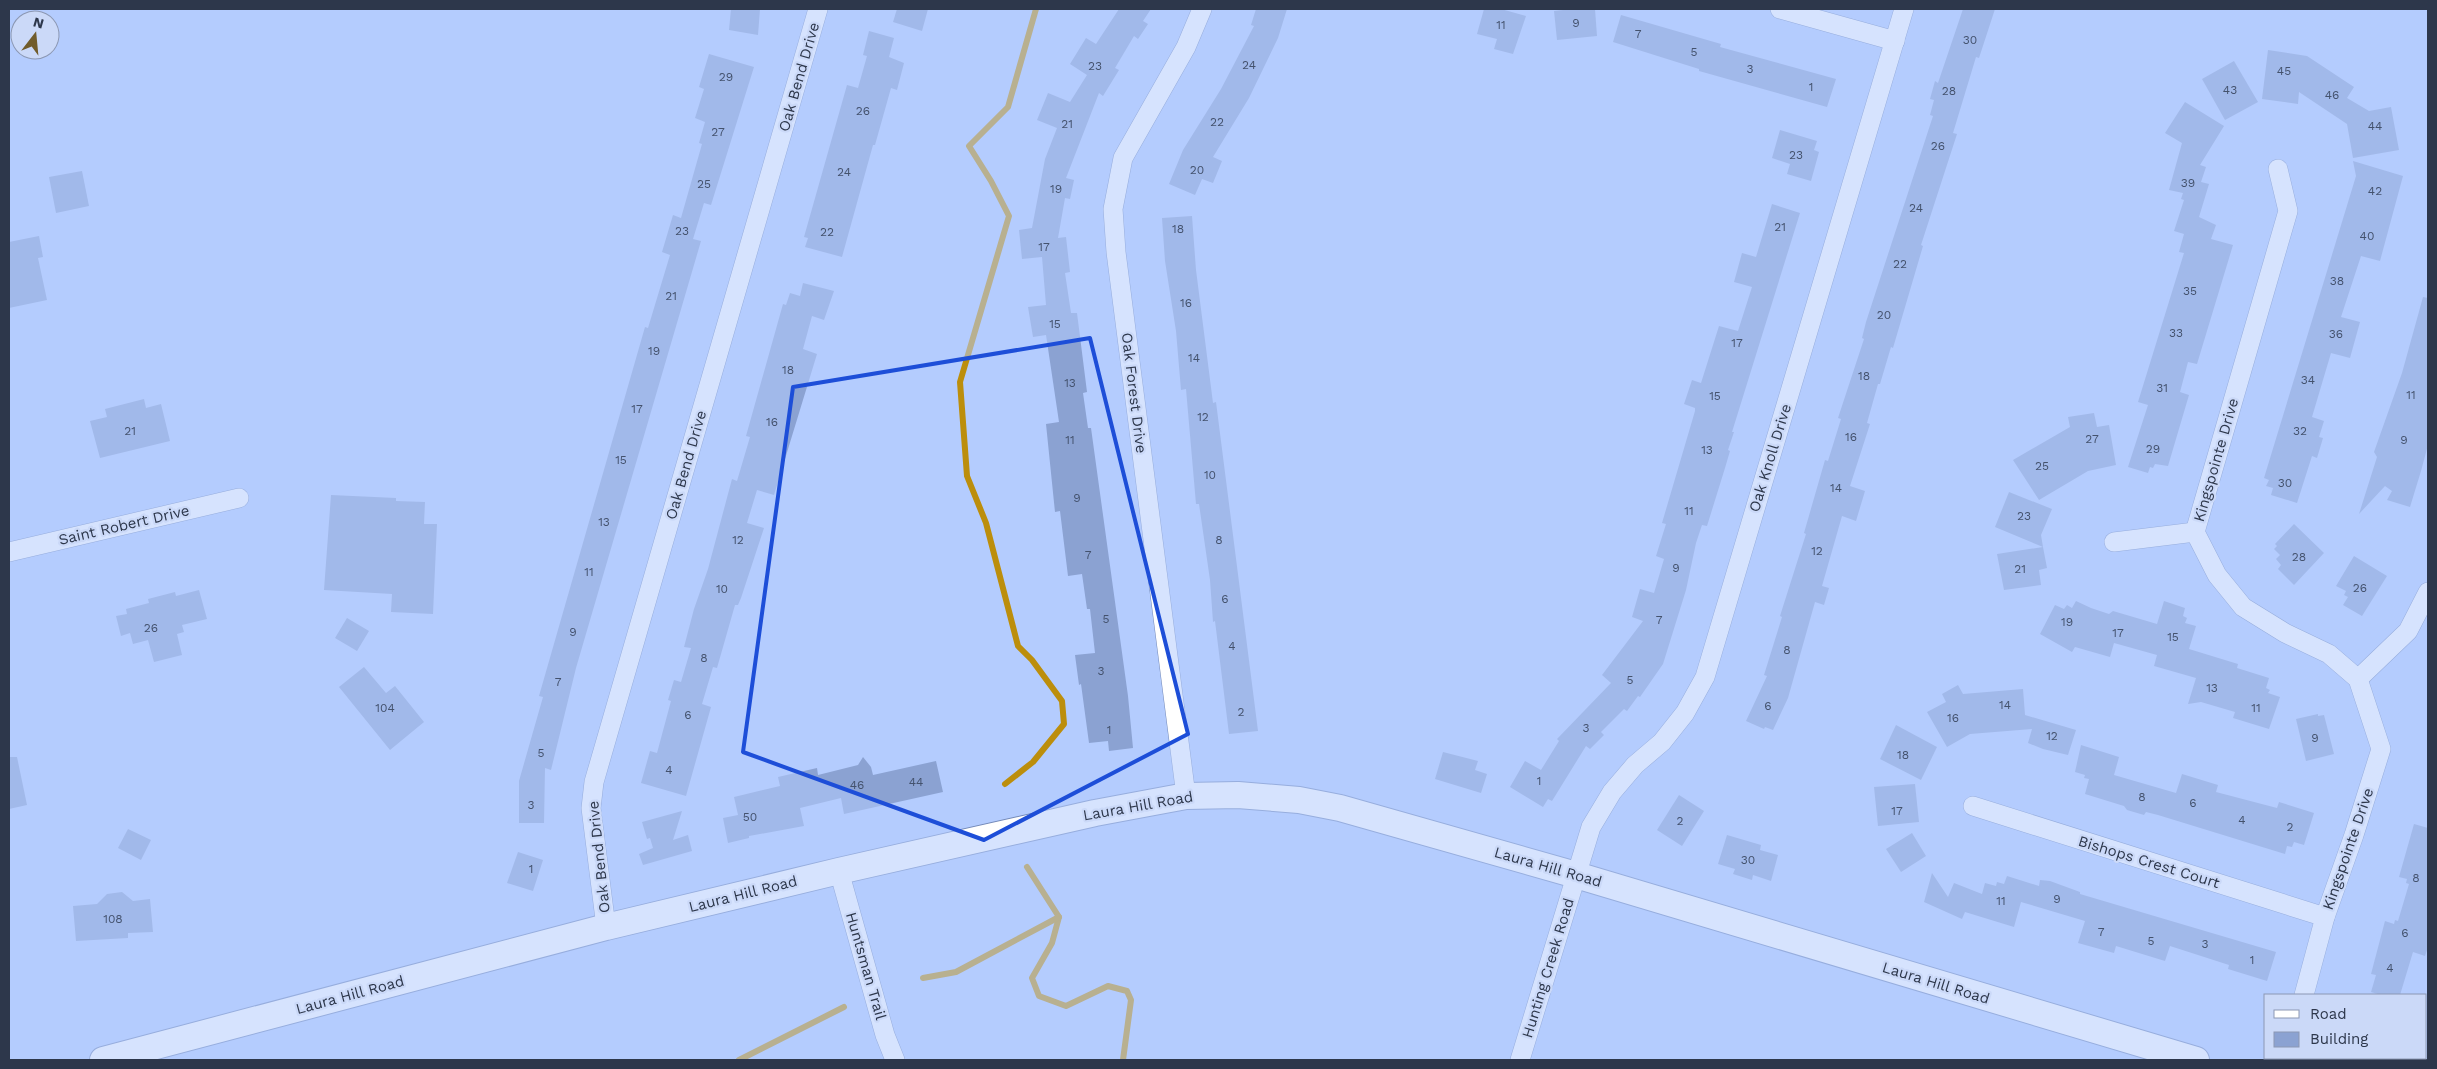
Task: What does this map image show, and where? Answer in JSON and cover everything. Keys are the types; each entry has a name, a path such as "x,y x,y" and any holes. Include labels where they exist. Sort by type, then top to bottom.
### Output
{"main road":[{"name":"Laura Hill Road","path":"103,1060 135,1056 606,927 838,871 1095,813 1186,796 1238,795 1299,800 1340,808 1576,875 2196,1060"}],"street":[{"name":"Oak Bend Drive","path":"606,927 591,808 594,782 818,9"},
{"name":"Oak Forest Drive","path":"1186,796 1116,252 1113,209 1123,158 1186,47 1202,9"},
{"path":"1780,9 1895,41"},
{"name":"Oak Knoll Drive","path":"1576,875 1592,827 1612,792 1635,765 1662,742 1685,713 1705,677 1904,9"},
{"name":"Kingspointe Drive","path":"2278,169 2288,211 2195,532 2217,575 2243,607 2284,633 2329,654 2358,679 2381,749 2354,835 2325,917 2304,994"},
{"name":"Saint Robert Drive","path":"9,552 239,498"},
{"path":"2114,542 2195,532"},
{"path":"2358,679 2408,631 2428,592"},
{"name":"Bishops Crest Court","path":"1973,806 2325,917"},
{"name":"Huntsman Trail","path":"838,871 885,1035 895,1060"},
{"name":"Hunting Creek Road","path":"1520,1060 1576,875"}],"highlighted area":[{"path":"1090,338 1188,734 984,840 743,752 793,387"}],"building":[{"path":"731,9 760,9 758,35 729,30"},
{"path":"897,9 928,9 922,31 893,22"},
{"path":"1119,9 1151,9 1143,21 1148,24 1138,39 1134,36 1115,68 1119,70 1103,96 1099,93 1066,178 1074,180 1070,199 1065,198 1058,238 1066,237 1070,272 1065,273 1071,313 1077,313 1087,392 1083,393 1088,428 1091,428 1128,696 1133,748 1109,751 1108,741 1089,743 1075,655 1095,653 1090,609 1087,609 1082,574 1068,576 1060,511 1055,512 1046,424 1059,422 1046,335 1033,337 1028,307 1046,305 1042,257 1022,259 1019,230 1032,228 1045,159 1057,128 1037,120 1048,93 1070,102 1087,75 1070,64 1086,38 1096,44"},
{"path":"1256,9 1287,9 1278,38 1249,98 1213,157 1222,161 1213,183 1202,179 1195,195 1169,184 1183,150 1221,89 1254,26 1251,25"},
{"path":"1484,9 1501,9 1526,16 1513,54 1494,49 1497,39 1477,34"},
{"path":"1595,9 1597,36 1557,40 1554,11"},
{"path":"1963,9 1995,9 1979,58 1976,57 1953,133 1957,134 1921,245 1923,246 1893,348 1891,347 1880,384 1878,384 1867,423 1870,424 1850,486 1865,491 1856,521 1842,516 1822,586 1829,588 1824,605 1815,602 1788,698 1773,730 1765,727 1764,729 1746,721 1767,676 1764,675 1782,617 1780,616 1806,534 1804,533 1825,460 1828,461 1841,419 1838,418 1864,339 1862,338 1866,322 1933,116 1930,115 1934,100 1930,99 1935,81 1938,83"},
{"path":"1621,15 1721,44 1720,47 1836,79 1827,107 1699,71 1699,69 1613,42"},
{"path":"869,31 894,38 889,57 904,63 897,90 891,88 842,257 805,247 808,238 804,237 847,85 858,88 867,56 863,55"},
{"path":"2268,50 2307,56 2354,87 2347,98 2369,111 2391,107 2399,150 2353,158 2347,124 2299,92 2298,104 2262,99"},
{"path":"709,54 754,67 711,205 704,203 693,239 701,241 576,668 551,770 545,768 544,823 519,823 519,781 543,697 539,696 645,327 648,328 670,255 662,252 673,215 681,218 702,144 699,143 705,122 695,118 704,89 699,87"},
{"path":"2234,61 2258,102 2225,120 2202,79"},
{"path":"2185,102 2224,126 2200,165 2206,167 2201,182 2209,184 2199,217 2216,225 2211,239 2233,245 2197,364 2188,362 2180,392 2189,395 2168,466 2155,464 2153,468 2150,467 2148,473 2128,467 2148,405 2138,402 2184,253 2179,252 2184,234 2174,231 2184,200 2181,199 2183,193 2169,190 2182,143 2165,133"},
{"path":"1780,130 1817,141 1814,150 1819,152 1811,181 1787,174 1790,164 1772,158"},
{"path":"2353,161 2403,176 2380,261 2361,256 2341,317 2360,322 2350,358 2331,353 2312,417 2324,421 2319,437 2323,438 2317,458 2312,456 2297,503 2271,495 2273,488 2266,486 2269,480 2264,478 2356,176"},
{"path":"82,171 89,206 56,213 49,177"},
{"path":"1772,204 1800,213 1732,432 1734,432 1728,450 1730,451 1707,526 1702,525 1696,543 1686,590 1663,664 1640,697 1638,696 1627,711 1624,709 1601,732 1604,735 1590,749 1586,746 1552,801 1548,799 1543,807 1510,787 1525,761 1541,770 1559,741 1557,739 1611,683 1602,675 1643,621 1632,617 1640,589 1654,593 1664,559 1656,556 1666,524 1662,523 1695,411 1695,408 1684,404 1692,380 1701,383 1719,326 1738,331 1752,287 1734,282 1742,253 1756,257"},
{"path":"1192,216 1196,270 1213,403 1216,402 1258,731 1229,734 1215,621 1213,622 1210,580 1199,504 1196,504 1186,389 1181,390 1176,331 1165,261 1162,218"},
{"path":"39,236 43,257 38,258 47,300 9,308 9,242"},
{"path":"803,283 834,291 824,320 812,316 803,349 817,354 774,495 757,490 747,523 764,528 741,598 738,605 735,605 717,668 713,667 702,704 711,707 686,796 641,783 650,751 657,753 671,701 668,700 674,680 681,682 691,648 684,647 694,609 708,569 732,479 737,481 750,437 746,436 783,304 786,305 790,293 800,296"},
{"path":"2423,297 2428,298 2428,445 2421,471 2410,507 2387,500 2392,491 2385,486 2359,514 2377,457 2374,452 2402,373"},
{"path":"144,399 146,408 161,404 170,441 100,458 90,421 107,417 105,409"},
{"path":"2094,413 2097,427 2109,425 2116,465 2088,471 2039,500 2013,460 2070,427 2068,417"},
{"path":"2009,492 2052,509 2041,535 2043,547 1995,527"},
{"path":"331,495 396,498 396,501 425,502 424,524 437,524 433,614 391,612 392,594 324,590"},
{"path":"2294,524 2324,553 2294,585 2278,569 2281,565 2276,559 2280,555 2274,549 2277,546 2275,544"},
{"path":"2043,547 2047,568 2039,570 2041,585 2004,590 1997,554"},
{"path":"2354,556 2387,576 2362,616 2343,605 2348,597 2344,595 2346,591 2336,586"},
{"path":"199,590 207,619 182,625 184,632 177,634 182,655 154,662 148,640 133,644 130,633 121,636 116,616 127,614 126,609 149,603 148,599 175,592 176,596"},
{"path":"2076,601 2109,614 2113,611 2157,624 2164,601 2185,608 2183,616 2187,618 2185,623 2196,626 2189,649 2238,664 2237,668 2269,678 2266,688 2270,690 2268,693 2280,697 2269,729 2233,718 2235,712 2201,702 2188,704 2196,678 2154,666 2157,655 2114,643 2110,657 2075,647 2072,652 2040,634 2055,605 2064,609 2067,605 2072,608"},
{"path":"347,618 369,631 357,651 335,638"},
{"path":"364,667 386,693 395,686 424,722 390,750 339,687"},
{"path":"1958,685 1963,694 2023,689 2025,715 2076,730 2068,755 2028,743 2032,729 1970,734 1947,747 1927,712 1946,702 1942,694"},
{"path":"2318,714 2318,716 2324,715 2334,754 2306,761 2296,719"},
{"path":"1896,725 1937,747 1921,780 1880,759"},
{"path":"2081,745 2119,757 2114,775 2176,793 2182,774 2218,785 2216,792 2277,808 2279,802 2314,813 2304,845 2294,842 2292,847 2287,846 2285,854 2158,815 2146,812 2144,815 2127,810 2124,806 2085,794 2089,779 2084,778 2085,775 2075,772"},
{"path":"1443,752 1478,761 1475,770 1487,774 1481,793 1435,779"},
{"path":"9,757 17,757 27,805 9,809"},
{"path":"863,757 871,767 873,775 936,761 943,792 844,814 841,798 800,808 804,826 749,836 749,838 728,843 723,818 738,815 734,797 780,786 778,777 817,768 818,775 858,765"},
{"path":"1915,784 1919,822 1878,826 1874,787"},
{"path":"1679,795 1704,811 1682,846 1657,830"},
{"path":"682,811 673,840 688,835 692,851 643,865 639,854 653,848 650,838 647,839 642,822"},
{"path":"2414,824 2428,828 2428,947 2425,956 2413,952 2400,994 2378,994 2371,992 2376,975 2371,974 2385,921 2394,924 2395,920 2398,921 2409,884 2406,883 2407,879 2399,877"},
{"path":"128,829 151,840 141,860 118,848"},
{"path":"1912,833 1926,856 1901,872 1886,849"},
{"path":"1727,835 1761,845 1760,850 1778,855 1771,881 1753,875 1752,880 1733,874 1735,869 1718,864"},
{"path":"518,852 543,860 533,891 507,883"},
{"path":"1932,873 1948,897 1954,883 1982,894 1985,883 1996,886 1997,882 2004,884 2007,876 2039,886 2040,880 2050,881 2080,892 2080,894 2276,952 2267,981 2228,969 2229,965 2170,946 2165,961 2116,946 2114,953 2078,943 2085,921 2021,902 2014,927 1965,912 1962,919 1924,902"},
{"path":"122,892 133,901 150,899 153,932 128,933 128,938 76,941 73,906 97,904 107,894"}],"waterway":[{"path":"1005,784 1033,762 1064,724 1062,701 1032,660 1018,646 986,523 967,476 960,382 1009,216 991,181 969,146 1008,107 1036,9"},
{"path":"1027,867 1059,917 1052,943 1032,978 1039,996 1066,1006 1108,986 1127,991 1131,1000 1123,1060"},
{"path":"923,978 956,972 1059,917"},
{"path":"739,1060 844,1007"}]}
